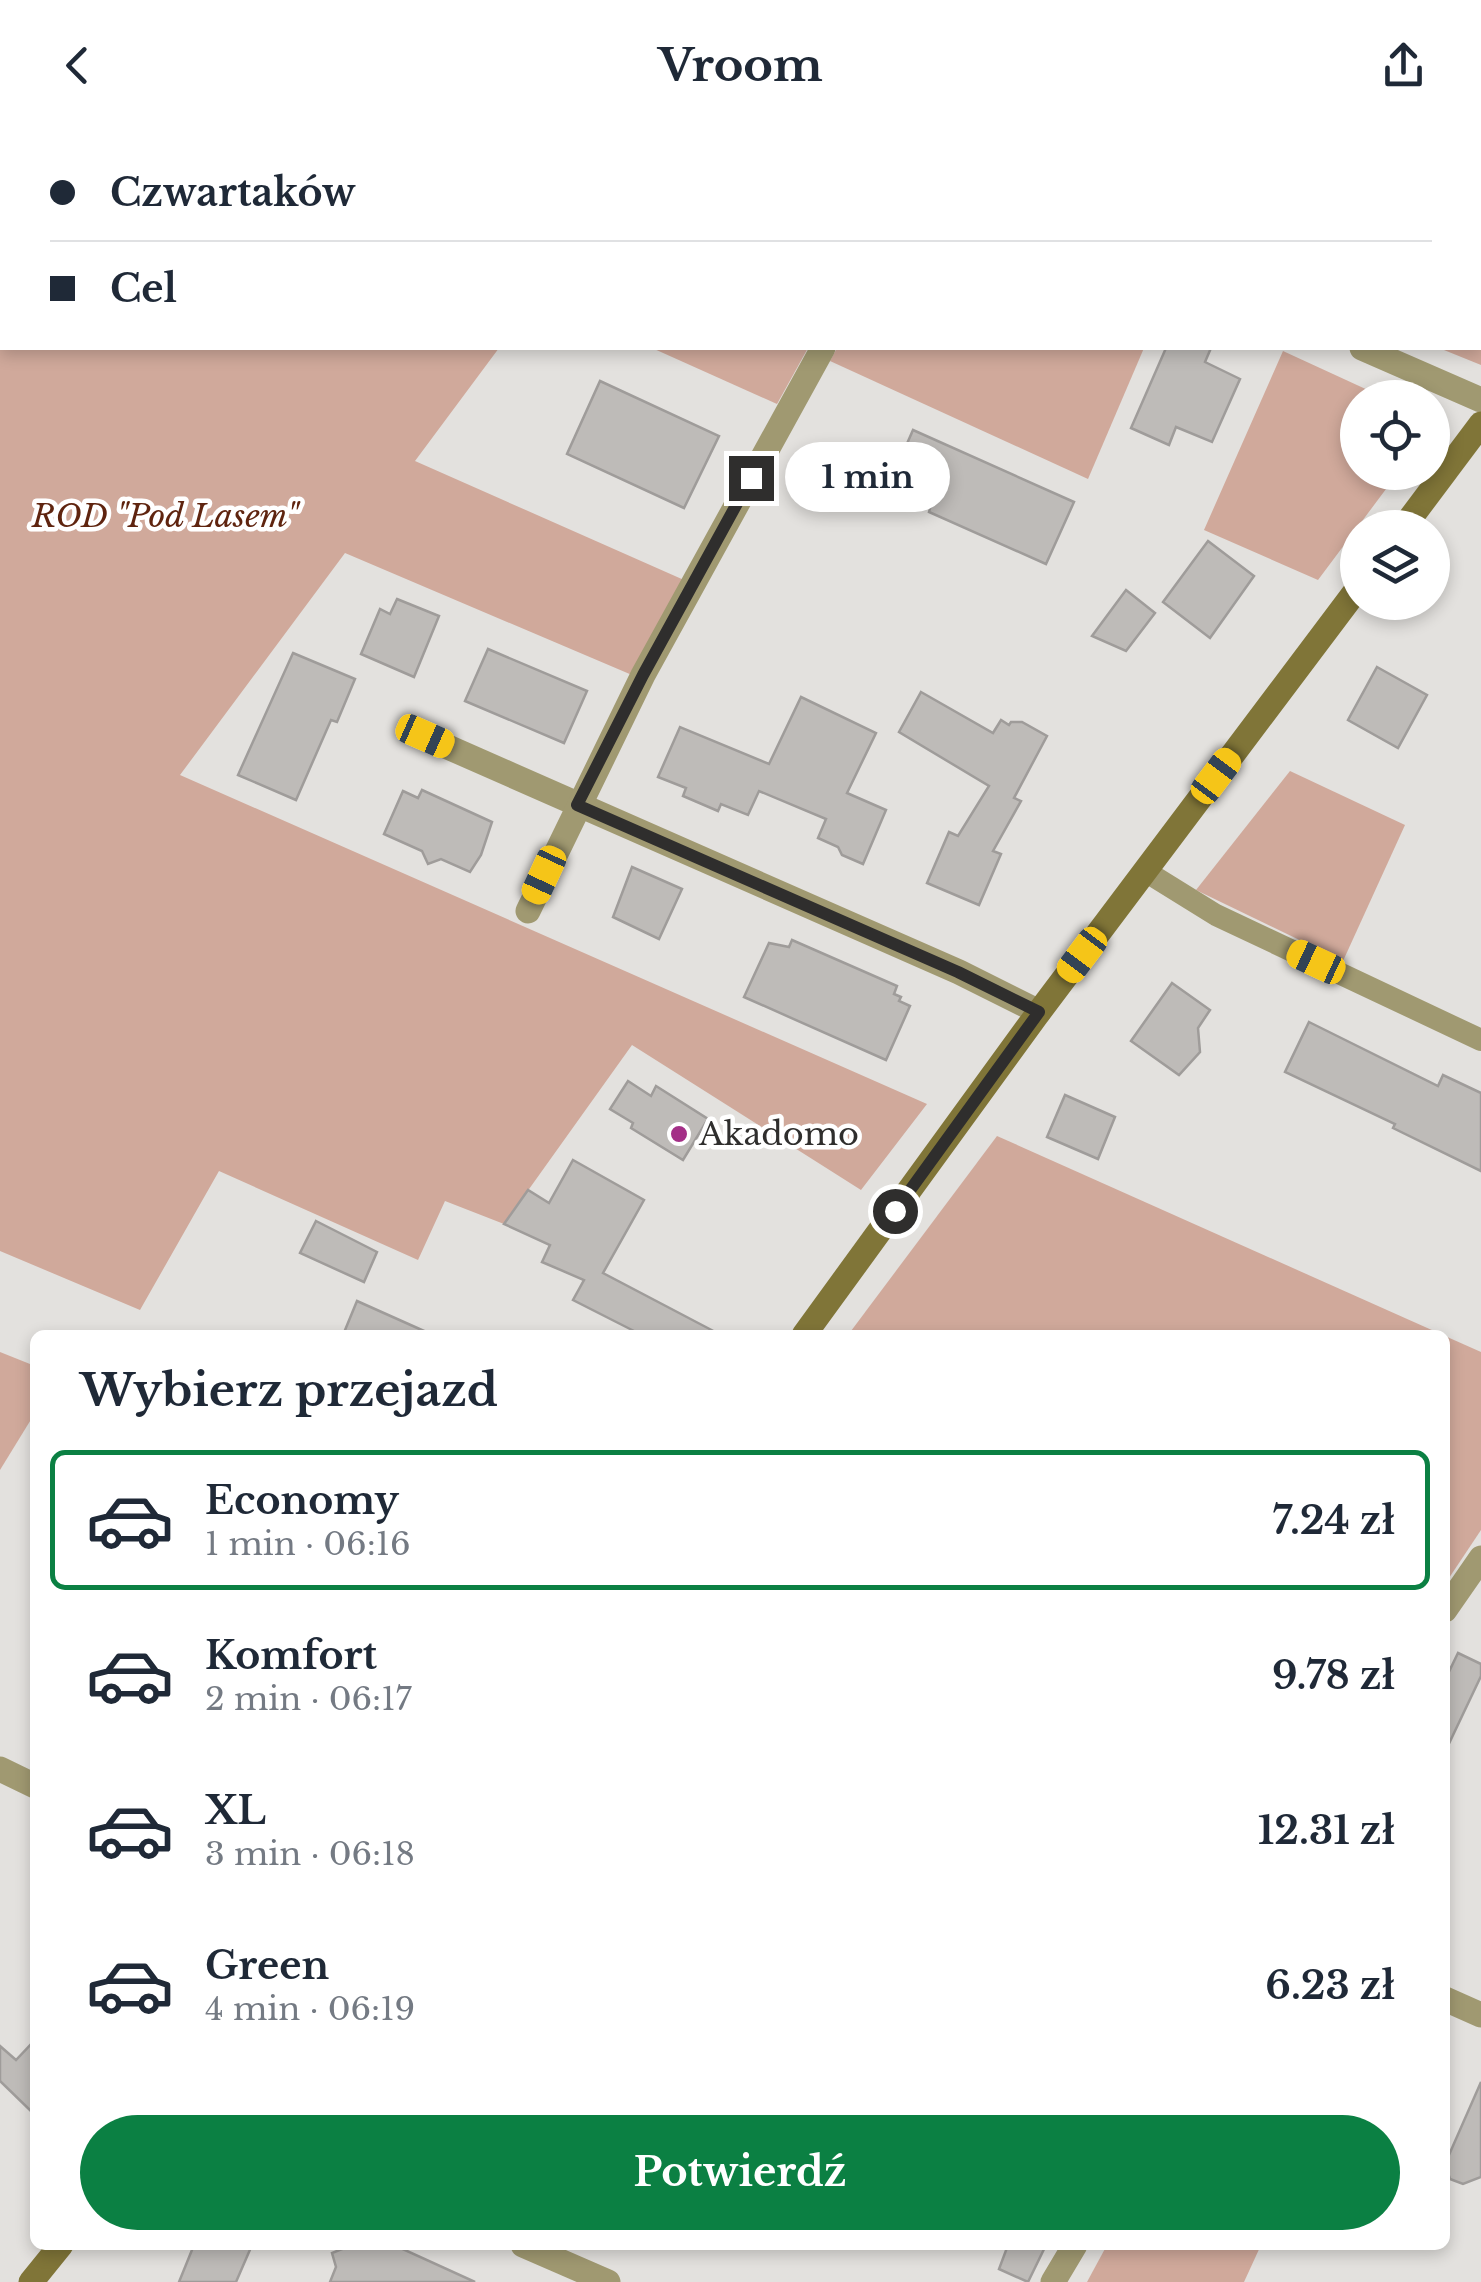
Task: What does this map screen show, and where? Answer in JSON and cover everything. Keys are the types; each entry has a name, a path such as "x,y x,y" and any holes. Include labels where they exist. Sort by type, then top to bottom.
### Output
{"street":[{"path":"528,910 643,675 822,350"},
{"path":"1367,350 1481,400"},
{"path":"1416,510 1481,424"},
{"path":"808,1330 1039,1012 1340,612"},
{"path":"425,736 958,972 1039,1012"},
{"path":"1450,1603 1481,1558"},
{"path":"0,1769 30,1784"},
{"path":"1450,2001 1481,2015"},
{"path":"31,2282 58,2250"},
{"path":"534,2250 608,2282"},
{"path":"1053,2282 1072,2250"}],"lane":[{"path":"1145,870 1216,915 1481,1040"}],"green space":[{"name":"ROD \"Pod Lasem\"","path":"0,350 498,350 415,461 684,580 632,675 345,553 180,775 927,1104 861,1190 632,1045 504,1224 445,1201 418,1260 219,1171 140,1310 0,1251"},
{"path":"656,350 807,350 777,404"},
{"path":"836,350 1143,350 1088,479 830,361"},
{"path":"1444,350 1481,350 1481,365"},
{"path":"1283,351 1346,380 1340,380 1340,490 1385,490 1370,510 1340,510 1340,551 1318,580 1204,530"},
{"path":"1290,771 1405,825 1343,961 1196,890"},
{"path":"997,1136 1432,1330 852,1330"},
{"path":"1450,1338 1481,1352 1481,1530 1450,1576"},
{"path":"0,1352 30,1364 30,1421 0,1470"},
{"path":"1104,2250 1259,2250 1244,2282 1087,2282"}],"building":[{"path":"1165,350 1210,350 1205,362 1240,379 1212,442 1176,427 1169,445 1131,428"},
{"path":"600,381 719,436 684,508 567,454"},
{"path":"913,430 1074,502 1046,564 929,512 931,505 889,485 900,448 906,446"},
{"path":"1208,541 1254,576 1210,638 1163,602"},
{"path":"1126,590 1155,613 1126,651 1092,636"},
{"path":"397,599 439,616 414,677 361,654 380,609 390,614"},
{"path":"488,649 587,691 564,743 465,701"},
{"path":"293,653 355,679 337,722 331,720 296,800 238,775"},
{"path":"1377,667 1427,695 1398,748 1348,720"},
{"path":"921,692 993,733 1001,720 1009,725 1022,722 1047,736 1014,798 1021,801 993,851 1001,854 979,905 927,883 949,832 958,836 989,786 899,732"},
{"path":"801,697 876,733 847,793 886,810 863,864 818,838 826,819 759,791 748,815 721,804 718,811 683,796 686,788 658,777 680,727 769,764"},
{"path":"422,790 492,822 481,855 470,872 441,859 428,864 422,851 384,834 403,791 418,798"},
{"path":"632,867 682,889 659,939 613,917"},
{"path":"792,940 897,986 894,994 910,1006 886,1060 744,997 769,943 789,947"},
{"path":"1172,983 1210,1010 1198,1028 1200,1052 1179,1075 1131,1041"},
{"path":"1309,1022 1438,1086 1443,1075 1481,1093 1481,1171 1393,1128 1395,1124 1285,1072"},
{"path":"628,1081 651,1096 656,1086 708,1119 683,1160 631,1128 633,1123 610,1109"},
{"path":"1065,1095 1115,1117 1098,1159 1047,1137"},
{"path":"573,1160 644,1200 603,1273 711,1330 632,1330 573,1300 584,1280 542,1262 550,1245 504,1224 528,1190 549,1203"},
{"path":"316,1221 377,1252 364,1282 300,1253"},
{"path":"357,1301 422,1330 345,1330"},
{"path":"1458,1653 1481,1664 1481,1676 1450,1741 1450,1670"},
{"path":"30,2045 30,2110 0,2081 0,2046 16,2060"},
{"path":"1481,2082 1481,2177 1463,2184 1450,2179 1450,2153"},
{"path":"192,2250 250,2250 236,2282 179,2282"},
{"path":"405,2250 475,2282 330,2282 336,2267 332,2253"},
{"path":"1006,2250 1044,2250 1028,2282 999,2269"}],"place":[{"name":"Akadomo","path":"679,1134"}],"route":[{"path":"751,478 577,805 958,972 1039,1012 895,1211"}]}
